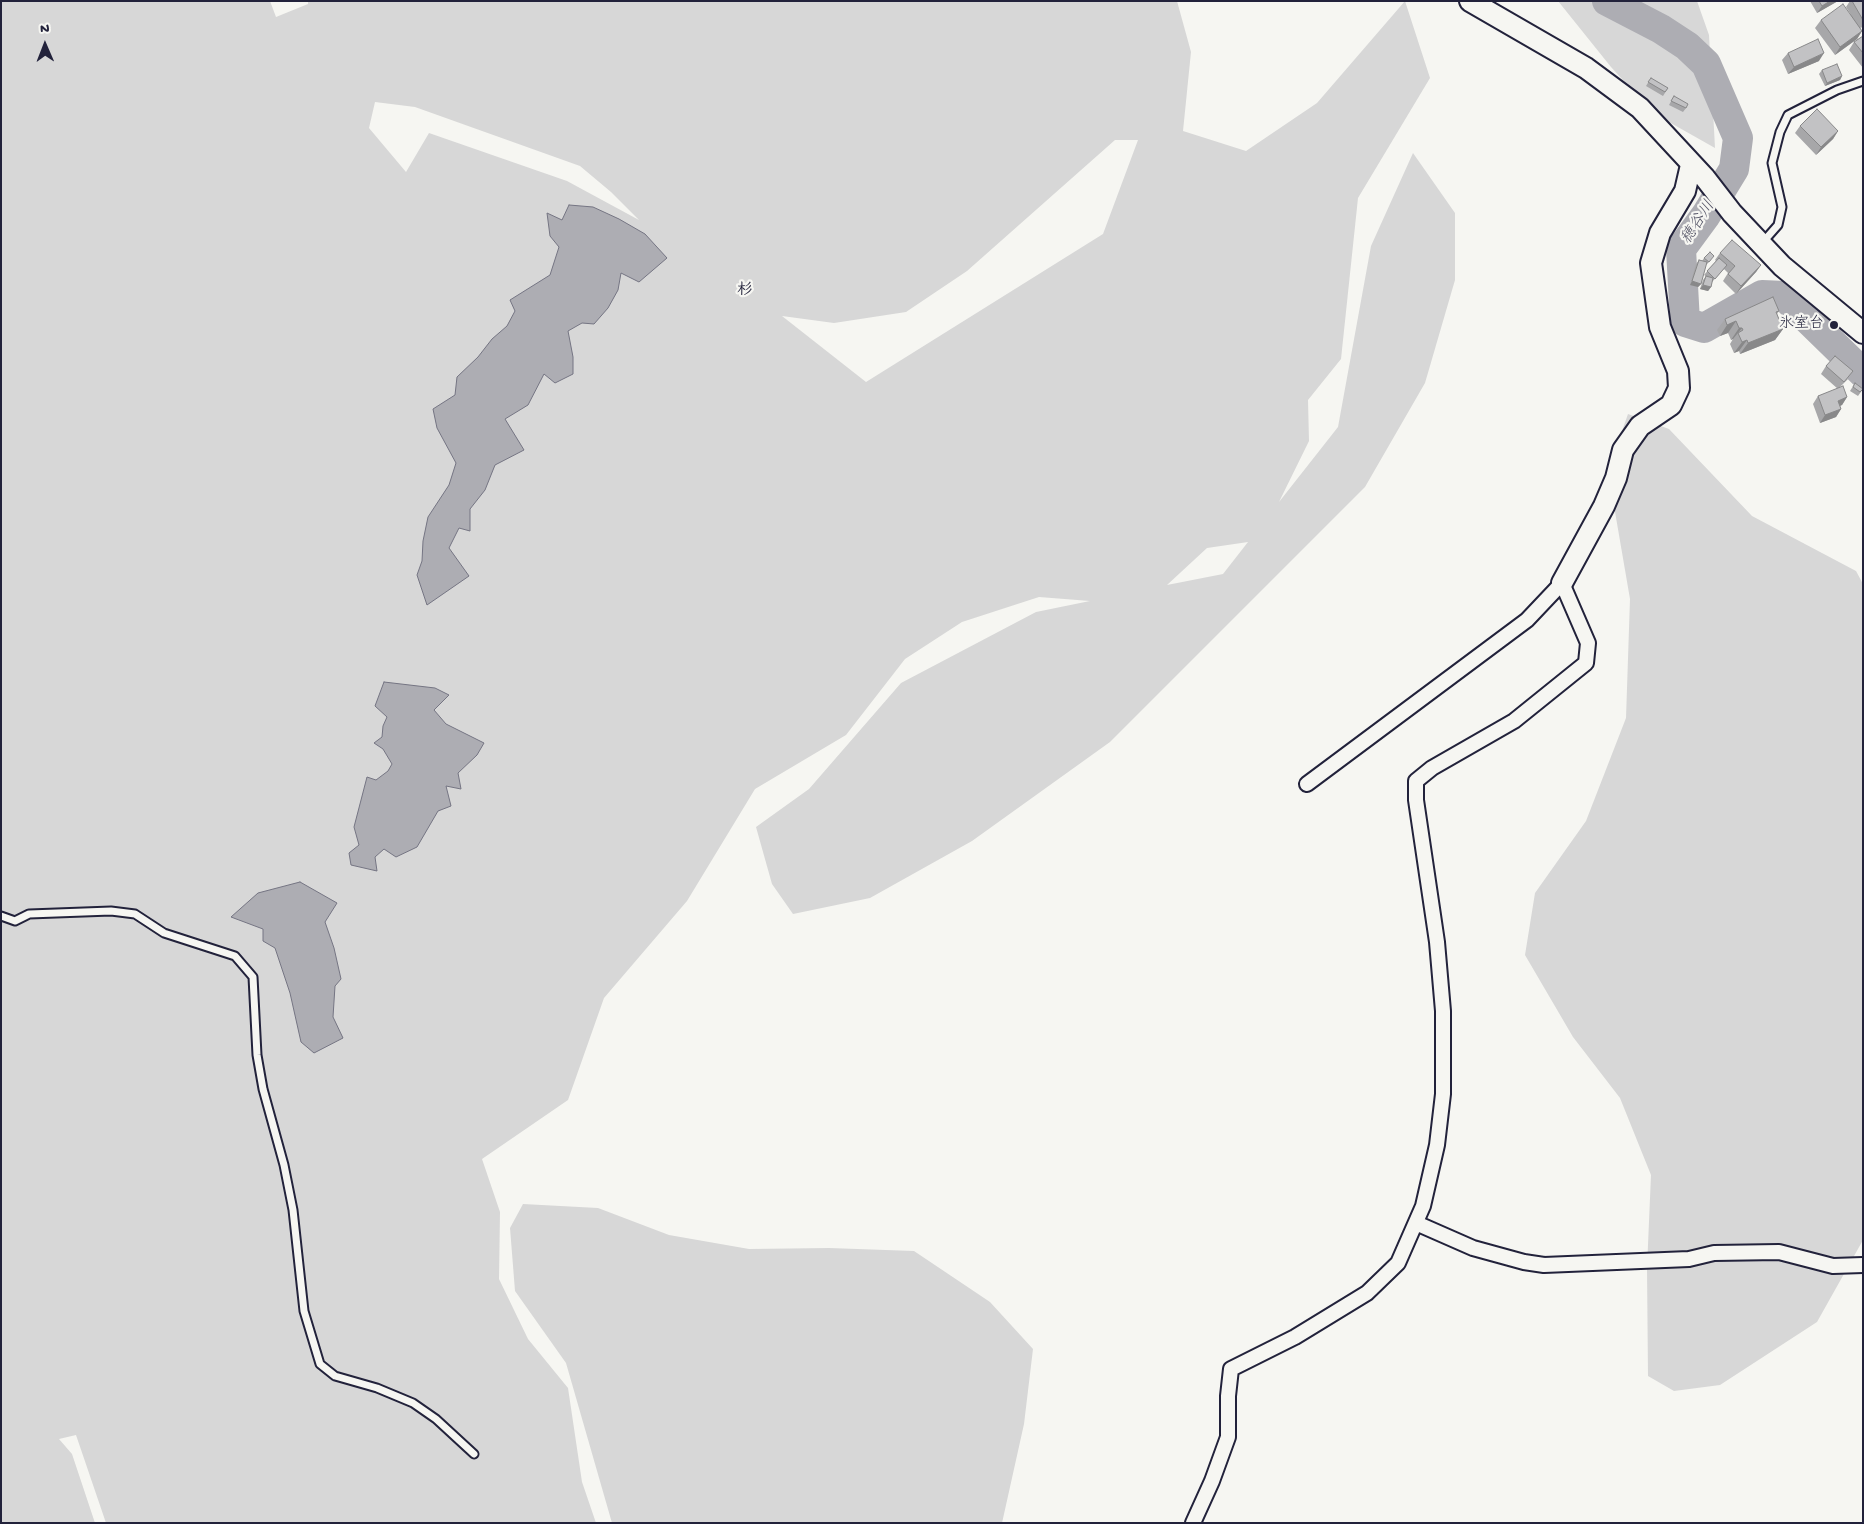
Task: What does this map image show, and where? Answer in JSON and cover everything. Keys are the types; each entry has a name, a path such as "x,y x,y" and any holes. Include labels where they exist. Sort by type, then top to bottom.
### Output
{"street":[{"path":"1470,1 1586,68 1640,108 1732,213 1782,266 1863,333"},
{"path":"1307,784 1526,620 1562,583 1604,506 1616,478 1623,450 1640,426 1671,405 1679,388 1678,371 1660,327 1651,263 1660,233 1698,172"},
{"path":"1192,1523 1212,1481 1228,1436 1228,1396 1231,1369 1295,1337 1367,1293 1398,1263 1423,1206 1437,1145 1443,1094 1443,1011 1437,942 1416,800 1416,781 1432,768 1514,721 1586,663 1588,643 1562,583"},
{"path":"1416,1222 1473,1248 1524,1262 1544,1265 1690,1259 1714,1253 1779,1252 1833,1266 1863,1266"}],"lane":[{"path":"1762,244 1778,224 1782,207 1772,163 1780,132 1788,115 1838,90 1863,81"},
{"path":"1,916 15,921 29,914 111,911 135,914 164,933 235,956 253,976 258,1055 263,1089 284,1165 292,1210 304,1311 320,1364 334,1376 377,1388 413,1403 436,1419 474,1454"}],"shaded area":[{"path":"1,1 270,1 276,17 308,4 308,1 1177,1 1191,52 1183,131 1246,151 1317,103 1405,1 1430,78 1358,198 1341,359 1308,400 1309,441 1279,502 1338,427 1371,246 1413,153 1455,213 1455,280 1425,383 1365,487 1110,742 972,841 870,898 793,914 772,884 756,827 809,789 901,683 1036,612 1090,601 1039,597 962,622 905,659 846,735 755,789 687,901 604,998 568,1100 482,1159 500,1212 499,1279 528,1339 568,1388 582,1482 596,1523 106,1523 76,1435 59,1439 72,1454 95,1523 1,1523","holes":["375,102 415,107 580,166 611,192 639,220 567,181 429,133 406,172 369,128","1115,140 1138,140 1103,234 866,382 782,316 834,323 906,312 967,271","1248,542 1223,574 1167,585 1207,548"]},
{"path":"1558,1 1697,1 1709,35 1715,148 1653,113 1611,67"},
{"path":"569,205 593,207 619,219 645,234 667,258 639,282 621,273 618,290 608,308 594,324 582,323 568,331 573,357 573,374 555,383 544,374 528,405 505,419 524,450 495,465 485,490 470,509 470,531 459,528 449,548 469,576 427,605 417,575 422,561 423,541 428,517 449,485 456,463 437,428 433,409 455,395 457,377 478,357 492,339 507,326 515,311 510,300 550,275 559,247 550,236 547,213 562,220"},
{"path":"1628,414 1669,429 1752,516 1856,571 1863,584 1863,1240 1817,1322 1720,1385 1674,1391 1648,1376 1647,1268 1651,1175 1620,1098 1573,1037 1525,955 1535,893 1586,821 1626,718 1630,599 1608,471"},
{"path":"384,682 435,688 449,695 434,710 446,724 484,743 477,755 458,773 461,789 446,786 451,806 438,811 417,847 396,857 384,849 375,857 377,871 351,865 349,853 359,845 354,827 367,777 376,780 388,771 392,764 383,749 374,743 382,737 383,726 387,717 375,706"},
{"path":"300,882 337,903 325,922 334,948 341,979 335,986 333,1017 343,1038 314,1053 301,1042 290,993 275,948 263,941 263,929 231,917 258,893"},
{"path":"523,1204 598,1208 669,1235 749,1249 829,1248 914,1251 990,1302 1033,1349 1024,1424 1002,1523 612,1523 566,1363 515,1291 510,1228"}],"building":[{"path":"1819,1 1830,1 1822,6"},
{"path":"1852,1 1863,1 1863,20"},
{"path":"1843,4 1862,31 1840,47 1821,20"},
{"path":"1863,36 1863,53 1854,42"},
{"path":"1818,39 1824,53 1794,67 1788,53"},
{"path":"1837,64 1842,76 1827,83 1822,70"},
{"path":"1651,78 1668,88 1665,92 1648,82"},
{"path":"1674,96 1688,104 1686,108 1671,101"},
{"path":"1817,109 1838,131 1821,147 1800,126"},
{"path":"1732,240 1761,265 1741,286 1728,274 1735,266 1720,253"},
{"path":"1710,252 1714,256 1709,262 1704,258"},
{"path":"1719,258 1727,265 1715,279 1707,271"},
{"path":"1699,260 1707,262 1701,284 1692,281"},
{"path":"1706,276 1713,278 1711,287 1703,285"},
{"path":"1773,297 1779,311 1776,312 1783,329 1748,343 1747,340 1742,342 1738,333 1743,330 1742,328 1739,328 1736,321 1727,325 1725,319"},
{"path":"1835,356 1853,371 1844,382 1826,366"},
{"path":"1855,383 1863,389 1860,392 1853,387"},
{"path":"1843,386 1847,397 1838,401 1841,409 1825,415 1818,396"}],"waterway":[{"name":"穂谷川","path":"1607,1 1661,29 1687,46 1706,64 1738,138 1734,169 1706,215 1681,249 1685,322 1704,328 1762,295 1784,296 1863,373"}],"place":[{"name":"氷室台","path":"1834,325"}],"district":[{"name":"杉","path":"745,292"}]}
